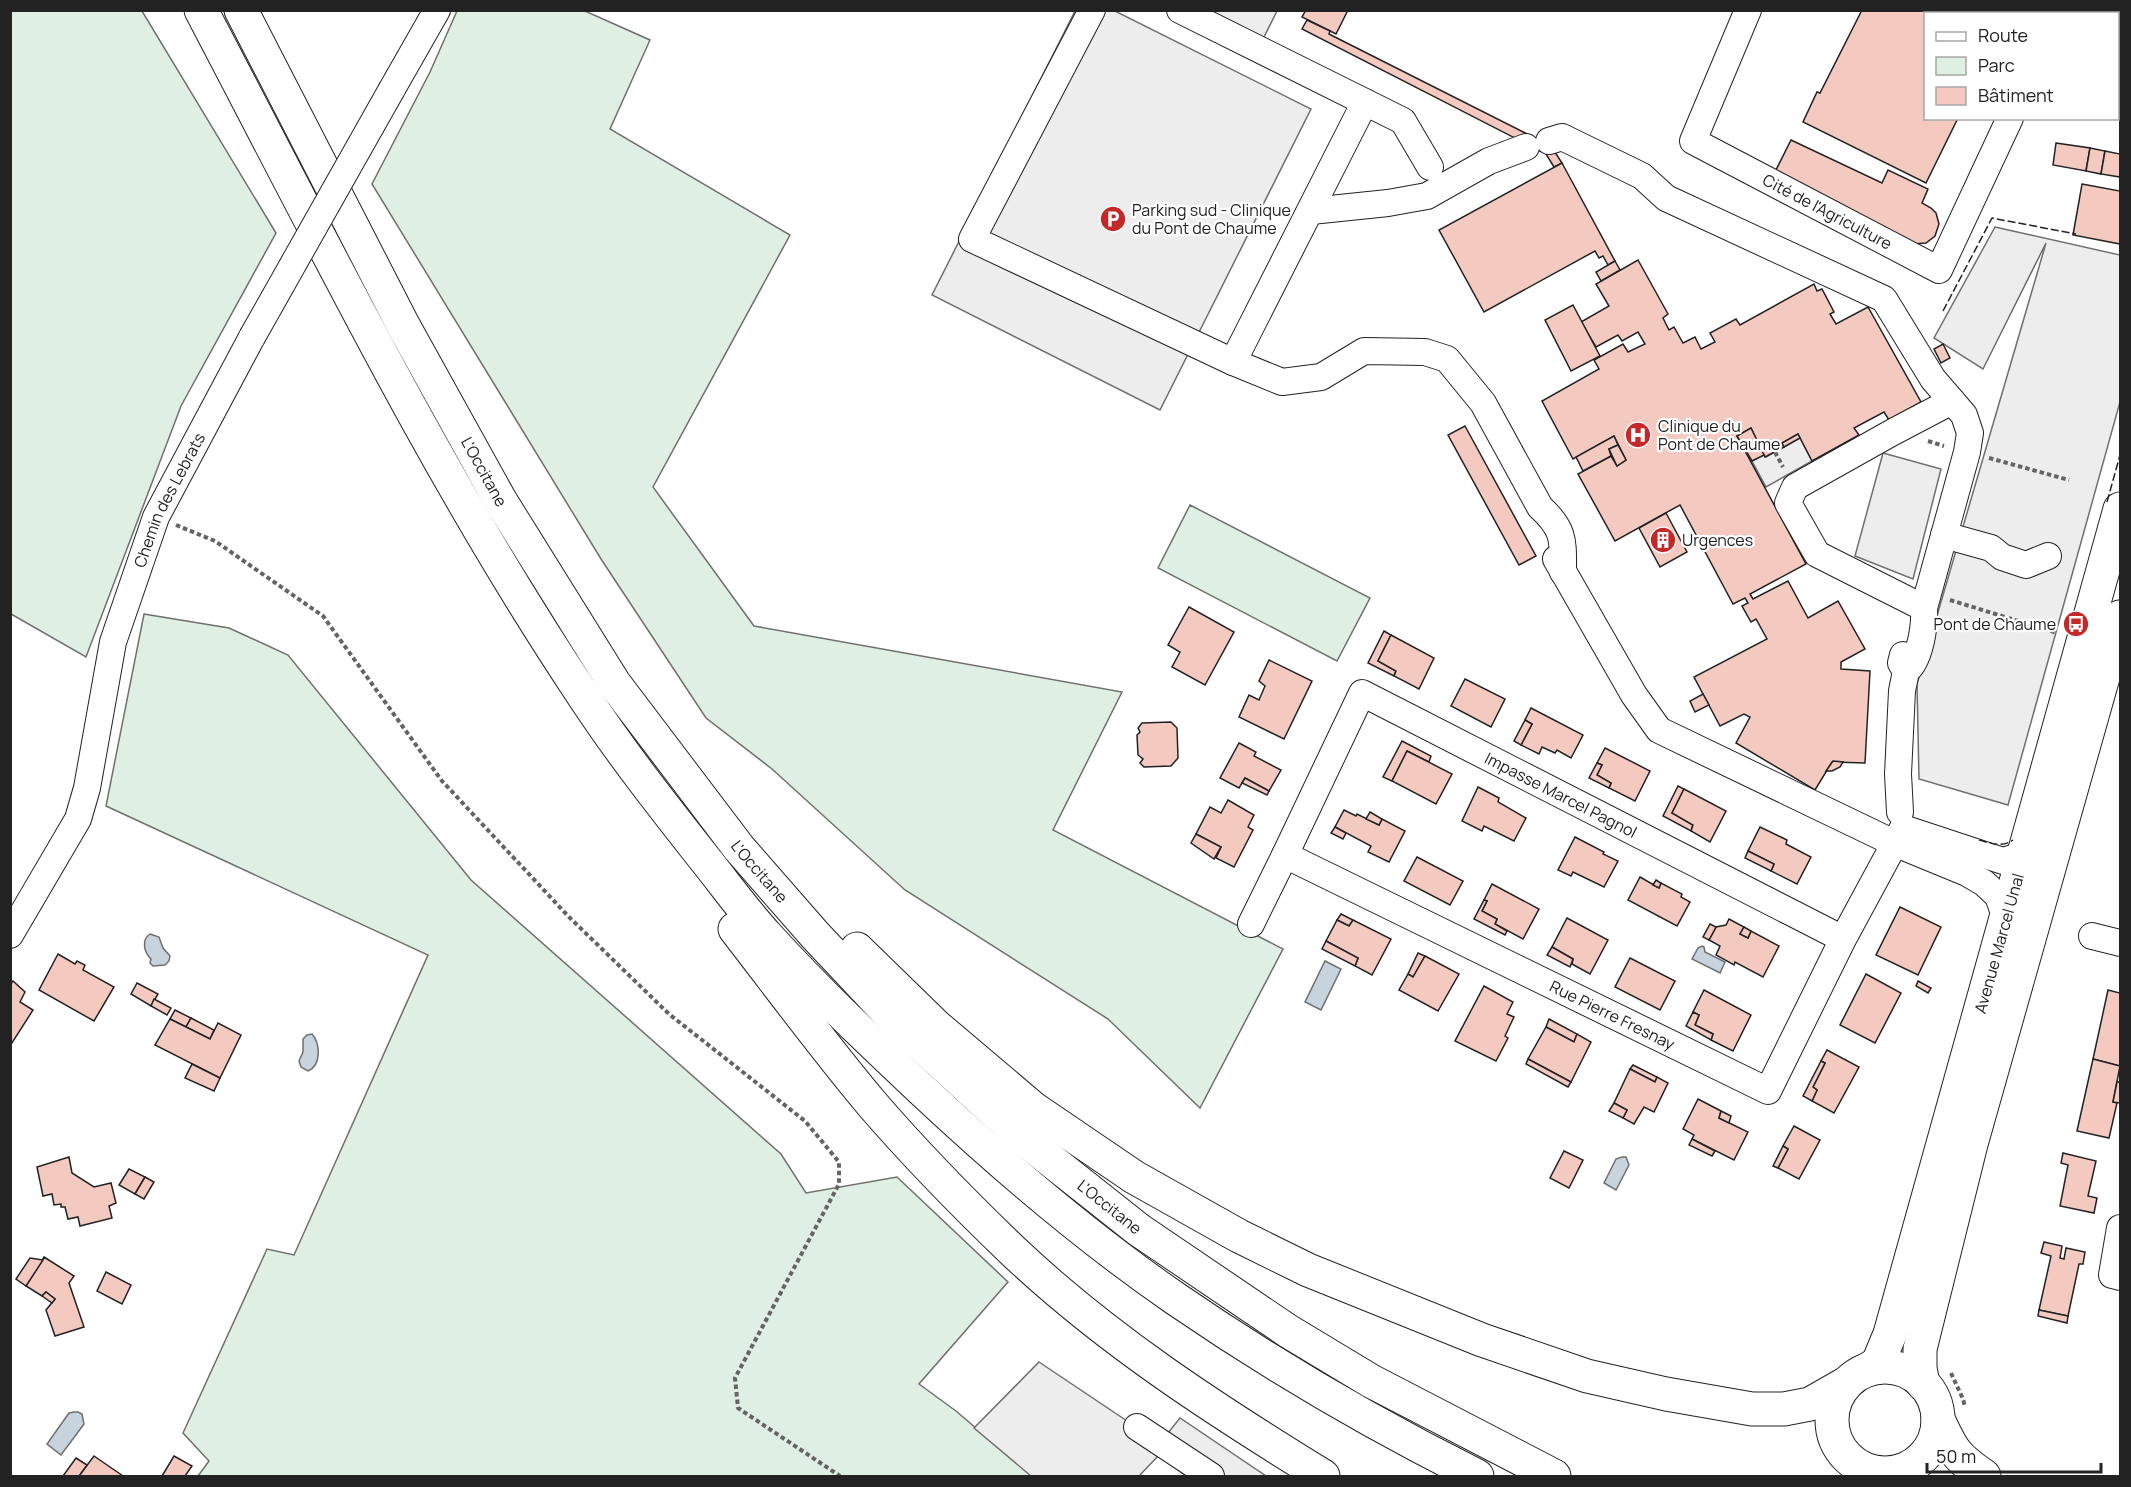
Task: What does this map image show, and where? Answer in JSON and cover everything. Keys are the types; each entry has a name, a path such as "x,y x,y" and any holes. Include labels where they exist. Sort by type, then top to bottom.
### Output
{"main road":[{"name":"L'Occitane","path":"201,10 444,469 496,557 585,700 651,792 764,933 866,1038 978,1142 1074,1222 1174,1298 1280,1366 1400,1438 1477,1476"},
{"name":"L'Occitane","path":"241,10 404,325 500,500 614,683 739,848 815,935 896,1021 1024,1139 1139,1230 1288,1332 1371,1381 1554,1476"},
{"name":"Avenue Marcel Unal","path":"1856,1377 1878,1363 1890,1334 2006,919 2015,863 2121,509"},
{"name":"Avenue Marcel Unal","path":"1923,1384 1920,1349 1971,1144 2121,617"},
{"path":"651,792 714,902 872,1103 942,1180 1014,1252 1086,1315 1164,1374 1323,1476"},
{"path":"739,848 843,935 936,1026 1034,1109 1134,1177 1239,1236 1308,1270 1482,1341 1587,1376 1666,1394 1752,1409 1784,1409 1810,1404 1856,1377 1882,1367 1898,1368 1911,1374 1923,1384 1936,1406 1938,1419 1951,1448 1965,1463 1984,1476"},
{"path":"1856,1377 1836,1398 1832,1414 1833,1432 1840,1462 1850,1461 1864,1470 1895,1474 1914,1465 1927,1452 1935,1437 1938,1419"}],"street":[{"name":"Chemin des Lebrats","path":"10,935 78,819 87,788 113,642 156,517 252,337 437,10"},
{"path":"1092,10 972,239 1233,362 1282,382 1321,377 1364,351 1425,352 1447,359 1483,403 1540,507 1538,524 1563,572 1634,696 1659,730 1837,817 1889,825 2015,863 2028,884 2032,901 1971,1144"},
{"path":"1180,10 1403,121 1430,168"},
{"name":"Cité de l'Agriculture","path":"1748,10 1693,141 1939,270 2009,120"},
{"path":"1233,362 1365,102"},
{"path":"1311,211 1388,203 1427,196 1489,161 1562,137 1642,176 1666,198 1884,299 1933,379 1964,415 1970,433 1967,452 1924,608 1924,625 1913,666 1906,671 1902,691 1898,774 1889,825"},
{"path":"1924,608 1817,554 1788,503 1795,486 1952,401"},
{"path":"1944,535 1991,548 2002,557 2026,565 2048,556"},
{"name":"Impasse Marcel Pagnol","path":"1285,855 1362,693 1843,939"},
{"path":"1889,825 1984,883 1998,896 2006,919"},
{"name":"Rue Pierre Fresnay","path":"1285,855 1768,1091 1843,939 1889,825"},
{"path":"1251,924 1285,855"},
{"path":"2092,936 2121,943"},
{"path":"2121,1228 2112,1275 2121,1277"},
{"path":"1137,1428 1211,1476"}],"path":[{"path":"156,517 215,540 323,616 442,781 568,917 669,1014 805,1120 839,1162 839,1184 735,1378 738,1408 840,1476"}],"green space":[{"path":"11,10 142,11 276,233 181,406 86,657 11,614"},
{"path":"457,11 585,11 650,40 610,129 790,235 653,487 754,626 1122,692 1053,830 1283,949 1200,1108 1108,1019 905,890 772,769 706,718 601,559 372,184 430,72"},
{"path":"1190,505 1370,598 1337,661 1158,568"},
{"path":"144,614 229,628 288,655 471,880 781,1154 806,1193 897,1177 1008,1282 919,1384 956,1411 1032,1476 198,1476 209,1461 183,1433 267,1249 294,1255 428,955 106,806"}],"shaded area":[{"name":"Parking sud - Clinique du Pont de Chaume","path":"1075,11 1115,11 1311,109 1160,410 932,295"},
{"path":"1180,11 1277,11 1258,49"},
{"path":"1995,227 2120,255 2120,402 2008,805 1919,779 1917,684 2046,243 1983,369 1934,338"},
{"path":"1800,438 1812,461 1766,487 1752,461 1764,455 1766,457"},
{"path":"1883,453 1941,469 1913,579 1855,556"},
{"path":"150,934 159,937 163,948 170,956 165,965 153,966 150,963 151,959 144,946 145,939"},
{"path":"1702,946 1705,952 1725,962 1720,973 1692,959 1698,948"},
{"path":"1325,961 1341,969 1321,1010 1305,1002"},
{"path":"312,1034 317,1043 318,1059 313,1068 308,1071 301,1067 299,1061 303,1052 303,1039"},
{"path":"1626,1157 1629,1165 1616,1190 1604,1183 1616,1159"},
{"path":"1039,1362 1160,1443 1180,1418 1266,1476 1186,1476 1159,1455 1139,1476 1031,1476 974,1428"},
{"path":"69,1413 82,1414 84,1424 61,1455 47,1444"}],"building":[{"path":"1306,10 1348,10 1336,34 1302,17"},
{"path":"1862,10 1967,10 1968,12 1924,12 1924,120 1957,120 1926,183 1803,122 1817,92 1820,93"},
{"path":"1307,20 1330,31 1329,34 1551,146 1562,163 1554,167 1546,154 1302,29"},
{"path":"1791,140 1882,183 1888,170 1928,189 1922,203 1936,213 1939,224 1935,236 1926,243 1913,244 1773,176"},
{"path":"2056,143 2090,148 2086,171 2053,165"},
{"path":"2090,148 2105,151 2101,174 2086,171"},
{"path":"2105,151 2120,154 2120,177 2101,174"},
{"path":"1562,163 1615,261 1608,265 1603,256 1599,258 1595,251 1484,312 1439,230"},
{"path":"2082,184 2120,191 2120,244 2073,235"},
{"path":"1638,260 1668,314 1663,318 1669,330 1674,327 1683,343 1695,337 1701,349 1715,342 1710,333 1736,319 1740,325 1814,284 1817,291 1822,289 1834,312 1830,314 1836,324 1868,307 1921,402 1889,420 1884,412 1854,428 1859,435 1812,461 1798,434 1782,443 1784,447 1765,457 1751,428 1737,436 1806,564 1750,594 1753,599 1788,581 1808,618 1838,601 1865,649 1841,662 1841,669 1870,671 1865,763 1832,762 1815,790 1736,743 1750,717 1744,714 1720,726 1694,677 1767,639 1756,619 1751,622 1742,606 1748,603 1745,598 1733,604 1680,505 1615,541 1578,474 1611,456 1617,466 1626,460 1614,436 1573,459 1542,401 1599,369 1594,360 1623,344 1628,352 1645,344 1638,332 1622,341 1618,335 1596,347 1581,322 1609,306 1596,284"},
{"path":"1615,261 1620,270 1601,281 1596,272"},
{"path":"1573,305 1600,356 1571,371 1545,320"},
{"path":"1943,344 1950,358 1941,363 1934,349"},
{"path":"1465,426 1536,556 1519,565 1448,435"},
{"path":"1751,428 1764,455 1752,461 1737,436"},
{"path":"1798,434 1800,438 1784,447 1782,443"},
{"path":"1614,436 1618,445 1609,449 1611,456 1583,471 1576,457"},
{"path":"1618,445 1626,460 1617,466 1609,449"},
{"name":"Urgences","path":"1666,513 1687,552 1660,567 1639,528"},
{"path":"1189,607 1234,632 1205,685 1172,667 1180,652 1168,645"},
{"path":"1384,631 1391,635 1378,661 1396,671 1394,676 1368,663"},
{"path":"1391,635 1434,658 1419,689 1394,676 1396,671 1378,661"},
{"path":"1269,660 1312,681 1284,739 1239,717 1249,695 1259,700 1265,686 1259,681"},
{"path":"1465,679 1505,699 1491,727 1451,706"},
{"path":"1703,694 1709,705 1695,712 1690,701"},
{"path":"1531,708 1583,735 1571,758 1557,750 1555,753 1542,747 1539,754 1521,745 1532,724 1525,720"},
{"path":"1525,720 1532,724 1521,745 1514,741"},
{"path":"1171,722 1177,728 1178,758 1171,766 1144,767 1140,763 1143,759 1138,755 1137,735 1140,732 1138,728 1142,723"},
{"path":"1402,741 1431,756 1429,762 1407,751 1392,781 1383,777"},
{"path":"1239,743 1256,752 1254,756 1281,770 1269,791 1245,778 1239,788 1220,778"},
{"path":"1605,748 1650,771 1635,801 1609,788 1611,783 1597,775 1602,765 1597,763"},
{"path":"1407,751 1452,774 1436,804 1392,781"},
{"path":"1833,761 1843,762 1840,767 1826,771"},
{"path":"1597,763 1602,765 1597,775 1611,783 1609,788 1589,778"},
{"path":"1245,778 1269,791 1267,795 1242,783"},
{"path":"1678,786 1684,789 1672,813 1693,825 1691,831 1663,816"},
{"path":"1478,787 1499,798 1498,802 1526,818 1514,841 1484,826 1482,831 1462,821"},
{"path":"1684,789 1726,811 1710,842 1691,831 1693,825 1672,813"},
{"path":"1228,800 1254,815 1248,827 1253,830 1234,867 1216,858 1221,847 1196,834 1210,807 1221,813"},
{"path":"1344,810 1379,825 1382,819 1405,831 1389,862 1368,852 1371,846 1335,827"},
{"path":"1370,812 1382,819 1379,825 1366,819"},
{"path":"1335,827 1346,833 1343,839 1331,833"},
{"path":"1760,827 1787,840 1786,844 1811,857 1797,884 1771,871 1774,864 1748,851"},
{"path":"1196,834 1221,847 1214,859 1191,843"},
{"path":"1575,837 1618,861 1604,887 1573,872 1571,876 1558,870"},
{"path":"1748,851 1774,864 1771,871 1745,858"},
{"path":"1417,857 1463,881 1450,905 1404,881"},
{"path":"1640,877 1659,888 1661,883 1682,894 1681,897 1690,902 1677,926 1628,900"},
{"path":"1656,880 1661,883 1659,888 1653,885"},
{"path":"1492,884 1539,909 1523,939 1495,924 1497,919 1482,911 1487,901 1484,900"},
{"path":"1484,900 1487,901 1482,911 1497,919 1495,924 1507,931 1505,935 1474,919"},
{"path":"1900,907 1941,927 1918,975 1876,955"},
{"path":"1341,914 1353,920 1349,926 1337,920"},
{"path":"1567,918 1608,940 1590,974 1572,964 1573,959 1552,947"},
{"path":"1729,919 1744,927 1740,934 1748,938 1751,931 1779,946 1763,977 1716,955 1720,946 1709,940 1716,927 1726,925"},
{"path":"1337,920 1349,926 1353,920 1391,939 1372,975 1355,966 1358,958 1326,941"},
{"path":"1710,924 1716,927 1709,940 1703,937"},
{"path":"1744,927 1751,931 1748,938 1740,934"},
{"path":"1326,941 1358,958 1355,966 1322,949"},
{"path":"1552,947 1573,959 1570,967 1547,955"},
{"path":"1418,953 1425,956 1413,977 1408,974"},
{"path":"58,954 75,964 77,961 85,965 83,970 114,987 94,1021 39,990"},
{"path":"1425,956 1459,974 1438,1011 1399,990 1408,974 1413,977"},
{"path":"1630,958 1675,981 1660,1010 1615,987"},
{"path":"1866,974 1901,993 1875,1043 1840,1025"},
{"path":"13,981 25,992 20,1002 33,1010 10,1046 10,985"},
{"path":"1918,981 1931,988 1928,993 1916,986"},
{"path":"137,983 158,994 151,1006 131,994"},
{"path":"1484,986 1513,1002 1507,1014 1514,1017 1505,1036 1508,1038 1496,1061 1455,1041"},
{"path":"1704,990 1751,1015 1733,1051 1711,1040 1713,1034 1695,1025 1699,1015 1693,1012"},
{"path":"2108,990 2120,993 2120,1066 2093,1059"},
{"path":"154,999 171,1008 167,1015 151,1006"},
{"path":"175,1010 191,1018 186,1027 170,1019"},
{"path":"1693,1012 1699,1015 1695,1025 1713,1034 1711,1040 1686,1026"},
{"path":"191,1018 214,1030 210,1039 186,1027"},
{"path":"170,1019 210,1039 218,1023 241,1035 220,1078 155,1045"},
{"path":"1549,1019 1577,1034 1574,1042 1546,1027"},
{"path":"1546,1027 1574,1042 1577,1034 1591,1042 1571,1082 1528,1059"},
{"path":"1827,1050 1859,1067 1834,1113 1812,1101 1817,1090 1813,1087 1825,1063 1821,1061"},
{"path":"1528,1059 1571,1082 1568,1087 1526,1064"},
{"path":"2093,1059 2120,1066 2113,1102 2117,1103 2109,1138 2077,1131"},
{"path":"1821,1061 1825,1063 1813,1087 1817,1090 1812,1101 1803,1096"},
{"path":"192,1064 220,1078 214,1091 185,1078"},
{"path":"1633,1065 1657,1077 1655,1082 1630,1069"},
{"path":"1630,1069 1655,1082 1657,1077 1668,1083 1654,1112 1644,1107 1634,1124 1623,1118 1627,1110 1614,1103"},
{"path":"2117,1082 2120,1082 2120,1103 2113,1102"},
{"path":"1698,1099 1721,1111 1719,1118 1748,1132 1734,1160 1692,1139 1694,1135 1683,1129"},
{"path":"1614,1103 1627,1110 1623,1118 1609,1111"},
{"path":"1721,1111 1731,1116 1729,1123 1719,1118"},
{"path":"1794,1126 1820,1140 1799,1179 1778,1168 1788,1149 1783,1146"},
{"path":"1692,1139 1715,1151 1712,1156 1689,1145"},
{"path":"1783,1146 1788,1149 1778,1168 1773,1166"},
{"path":"1564,1151 1583,1160 1569,1188 1550,1178"},
{"path":"2063,1153 2096,1161 2088,1196 2097,1198 2094,1213 2060,1206 2068,1165 2061,1163"},
{"path":"69,1157 72,1173 94,1187 111,1183 116,1203 109,1206 112,1218 80,1226 78,1217 68,1219 65,1207 61,1207 61,1204 54,1205 52,1194 43,1196 37,1167"},
{"path":"129,1169 145,1177 135,1194 119,1185"},
{"path":"145,1177 154,1182 144,1199 135,1194"},
{"path":"2044,1242 2062,1246 2060,1258 2064,1259 2066,1248 2085,1252 2083,1264 2079,1264 2068,1316 2039,1310 2051,1256 2041,1253"},
{"path":"44,1257 74,1276 69,1283 84,1327 55,1336 46,1310 55,1299 46,1292 42,1296 26,1286"},
{"path":"30,1258 43,1260 26,1286 16,1279"},
{"path":"106,1272 131,1285 122,1304 97,1291"},
{"path":"46,1292 55,1299 52,1303 42,1296"},
{"path":"2039,1310 2068,1316 2067,1323 2038,1316"},
{"path":"94,1456 123,1476 79,1476"},
{"path":"174,1456 192,1466 185,1476 162,1476"},
{"path":"76,1458 87,1465 79,1476 63,1476"}],"fence":[{"path":"1943,311 1992,218 2076,234"},
{"path":"2107,502 2120,455"},
{"path":"1979,840 2001,844 2013,840"}],"place":[{"name":"Parking sud - Clinique du Pont de Chaume","path":"1113,219"},
{"name":"Clinique du Pont de Chaume","path":"1638,435"},
{"name":"Urgences","path":"1663,540"},
{"name":"Pont de Chaume","path":"2076,624"}]}
